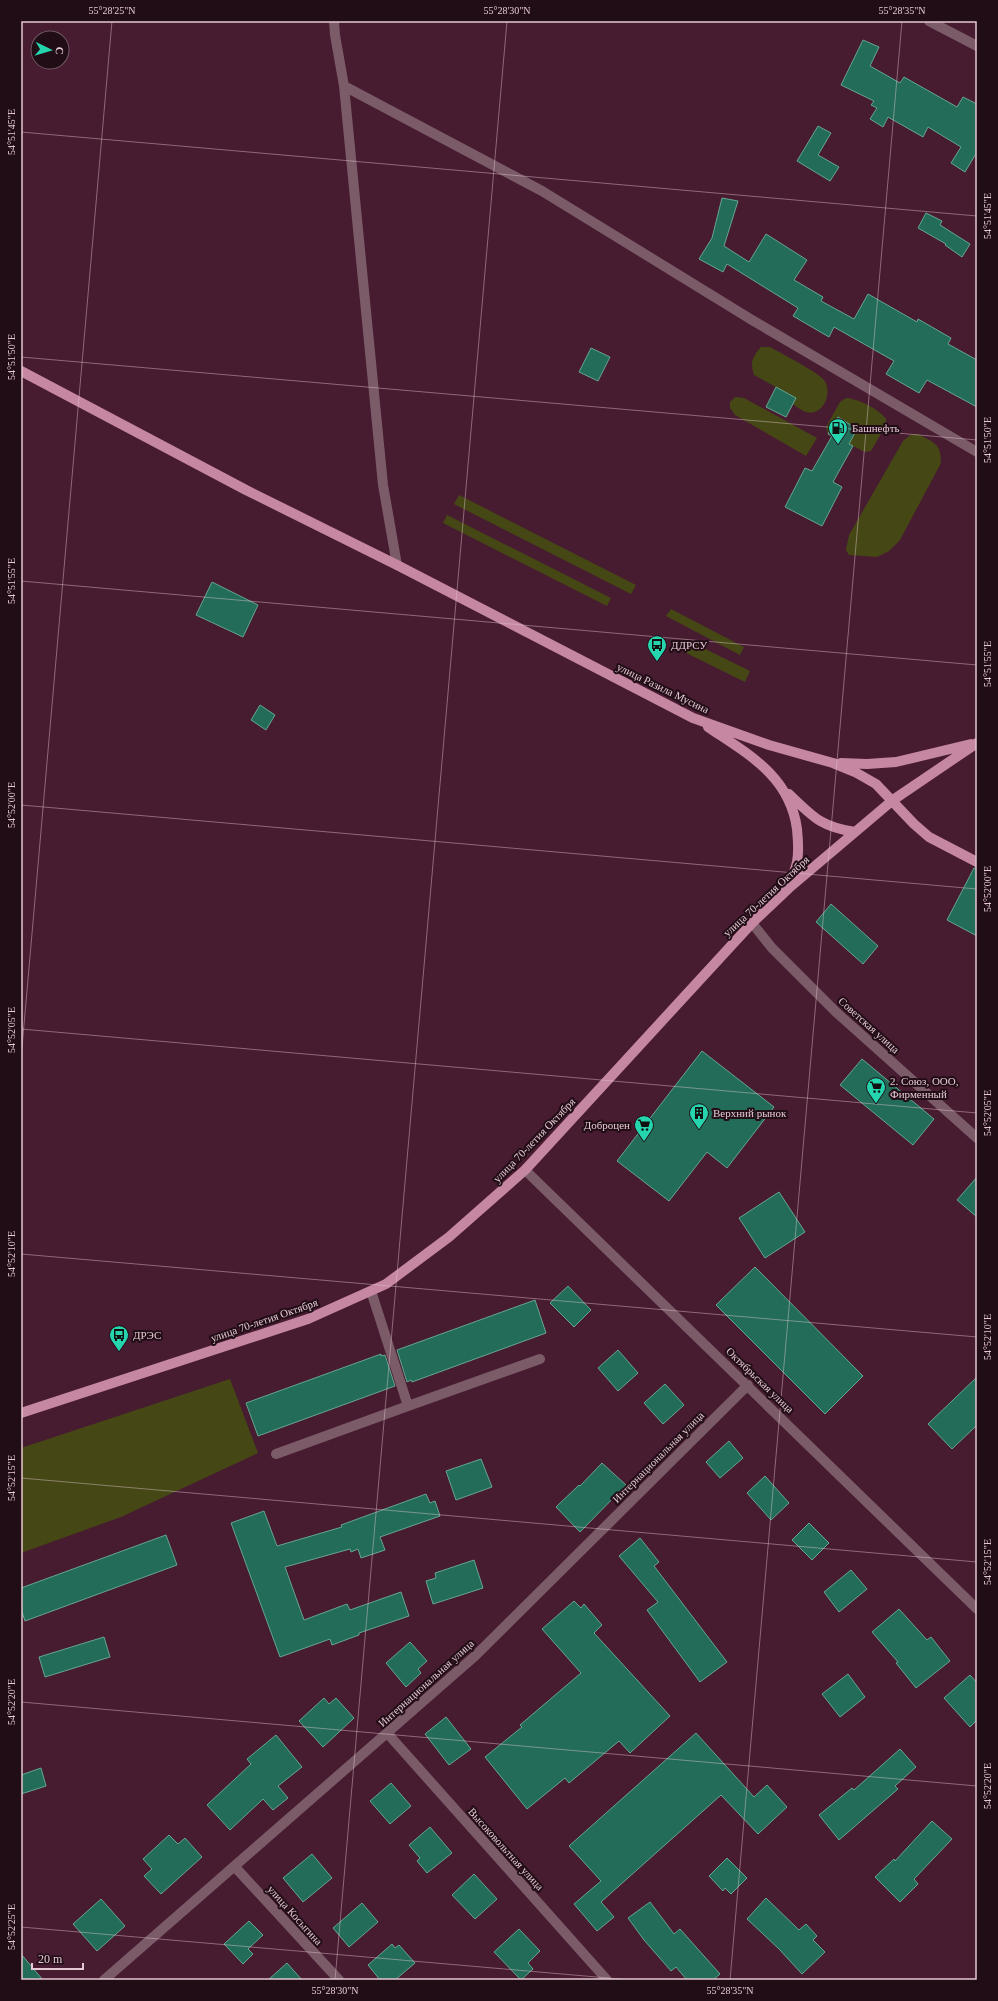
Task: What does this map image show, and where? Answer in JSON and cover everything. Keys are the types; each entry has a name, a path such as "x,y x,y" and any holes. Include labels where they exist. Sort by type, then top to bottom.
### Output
{"main road":[{"name":"улица Разила Мусина","path":"21,371 246,490 397,565 693,718 770,745 833,763 855,772 876,784 893,800 914,824 929,837 977,862"},
{"path":"693,718 751,756 769,772 786,792 816,820 835,829 855,832"},
{"path":"833,763 867,764 896,762 977,743"},
{"name":"улица 70-летия Октября","path":"21,1413 308,1319 386,1284 450,1237 525,1170 752,923 788,888 893,800 977,743"},
{"path":"786,792 795,815 798,837 797,861 788,888"}],"street":[{"path":"334,21 344,86 383,485 397,565"},
{"path":"929,21 977,46"},
{"path":"344,86 542,191 752,320 977,452"},
{"name":"Советская улица","path":"752,923 772,948 836,1012 977,1138"},
{"name":"Октябрьская улица","path":"525,1170 977,1609"},
{"path":"371,1291 408,1406"},
{"path":"276,1454 540,1359"},
{"name":"Интернациональная улица","path":"104,1980 388,1734 475,1656 748,1385"},
{"name":"Высоковольтная улица","path":"388,1734 607,1980"},
{"name":"улица Косыгина","path":"235,1866 339,1980"}],"green space":[{"path":"761,347 770,347 807,368 824,380 828,390 827,396 822,407 818,411 812,413 803,411 793,404 796,398 754,375 752,367 753,360"},
{"path":"735,397 744,398 817,438 806,456 735,415 730,408 730,402"},
{"path":"846,398 857,400 868,405 883,415 886,419 886,425 871,451 865,452 849,444 857,429 838,418 828,434 826,427 840,402"},
{"path":"918,434 936,444 940,451 941,463 900,540 889,551 877,557 849,555 846,550 849,535 903,441 910,435"},
{"path":"459,495 636,585 631,594 454,504"},
{"path":"447,515 611,598 607,606 443,523"},
{"path":"671,609 744,647 740,655 666,616"},
{"path":"685,639 750,671 745,682 680,650"},
{"path":"230,1379 258,1453 121,1517 21,1553 21,1448"}],"building":[{"path":"863,40 879,47 870,66 900,83 904,77 957,107 963,97 977,104 977,152 965,172 951,163 961,147 928,127 923,137 888,117 883,127 870,119 877,108 871,105 874,101 841,85"},
{"path":"818,126 831,133 818,155 839,167 830,181 797,161"},
{"path":"722,198 738,201 724,246 749,262 766,234 807,260 794,280 823,297 821,301 854,319 868,294 917,322 918,319 951,338 948,344 977,360 977,407 927,380 919,393 886,374 894,361 834,327 829,337 793,316 798,308 727,264 723,272 699,259 712,238"},
{"path":"926,213 942,221 940,225 970,244 962,257 945,245 946,244 918,228"},
{"path":"591,348 610,357 598,381 579,372"},
{"path":"776,387 796,398 786,417 766,407"},
{"path":"838,417 857,429 849,444 853,446 833,482 842,487 822,526 785,507 805,468 812,471 832,436 828,434"},
{"path":"212,582 258,605 243,637 196,615"},
{"path":"260,705 275,715 266,730 251,720"},
{"path":"974,868 977,868 977,936 947,920"},
{"path":"831,904 878,946 863,964 816,922"},
{"name":"Верхний рынок","path":"702,1051 774,1107 727,1168 707,1152 669,1201 617,1161"},
{"path":"862,1059 934,1119 913,1145 840,1085"},
{"path":"977,1177 977,1217 957,1200"},
{"path":"779,1192 805,1232 765,1258 739,1218"},
{"path":"755,1267 863,1376 825,1414 716,1305"},
{"path":"568,1286 591,1310 574,1327 550,1303"},
{"path":"535,1300 546,1333 412,1382 411,1380 407,1382 397,1350"},
{"path":"618,1350 638,1373 618,1391 598,1368"},
{"path":"381,1354 381,1356 385,1355 395,1386 258,1436 246,1403"},
{"path":"977,1377 977,1425 952,1449 928,1424"},
{"path":"665,1384 684,1405 663,1424 644,1403"},
{"path":"729,1441 743,1458 720,1478 706,1462"},
{"path":"481,1459 492,1487 456,1500 446,1471"},
{"path":"602,1463 626,1485 580,1532 556,1507 579,1485 580,1486"},
{"path":"765,1476 789,1503 771,1520 747,1493"},
{"path":"426,1494 430,1503 435,1501 440,1516 380,1537 385,1550 361,1558 358,1549 351,1552 350,1549 285,1567 304,1620 347,1604 350,1610 401,1592 409,1616 359,1633 359,1635 332,1645 330,1639 280,1657 231,1523 264,1511 277,1546 342,1527 341,1525"},
{"path":"809,1523 829,1543 812,1560 792,1540"},
{"path":"166,1535 177,1565 25,1621 21,1609 21,1588"},
{"path":"640,1538 659,1562 654,1566 727,1662 700,1682 647,1610 658,1602 619,1556"},
{"path":"474,1560 483,1588 433,1604 426,1581 436,1578 435,1573"},
{"path":"851,1570 867,1589 839,1612 824,1592"},
{"path":"574,1601 581,1608 584,1604 602,1625 594,1633 670,1716 630,1753 619,1741 569,1783 565,1778 527,1809 485,1757 522,1727 520,1725 581,1673 542,1629"},
{"path":"899,1609 927,1640 931,1637 950,1661 916,1688 896,1663 898,1662 872,1632"},
{"path":"104,1637 110,1657 45,1677 39,1657"},
{"path":"410,1642 427,1661 418,1669 421,1673 406,1687 386,1663"},
{"path":"848,1674 865,1697 840,1717 822,1694"},
{"path":"970,1675 977,1683 977,1720 970,1727 944,1698"},
{"path":"324,1698 329,1704 336,1698 354,1718 323,1747 299,1721"},
{"path":"446,1717 471,1749 449,1765 425,1734"},
{"path":"696,1733 754,1797 767,1785 787,1807 758,1834 721,1795 601,1902 614,1917 597,1931 574,1904 601,1881 569,1846"},
{"path":"276,1735 302,1767 278,1786 288,1798 273,1810 263,1799 230,1830 207,1805 251,1764 247,1759"},
{"path":"900,1749 916,1767 895,1786 898,1789 839,1840 819,1815 852,1788 854,1790"},
{"path":"41,1768 46,1786 21,1794 21,1775"},
{"path":"391,1783 411,1806 390,1824 370,1801"},
{"path":"932,1821 952,1839 914,1879 918,1884 900,1902 875,1877 894,1859 895,1861"},
{"path":"430,1827 452,1853 427,1873 417,1861 420,1858 409,1845"},
{"path":"169,1835 178,1844 185,1838 202,1857 161,1894 144,1876 152,1869 143,1859"},
{"path":"312,1854 332,1878 303,1902 283,1878"},
{"path":"727,1858 747,1878 731,1894 725,1888 723,1891 709,1876"},
{"path":"474,1874 497,1899 475,1919 452,1895"},
{"path":"766,1898 799,1930 806,1924 817,1936 813,1940 825,1952 802,1974 779,1949 747,1919"},
{"path":"101,1899 125,1926 97,1951 73,1924"},
{"path":"650,1902 674,1934 680,1929 720,1974 713,1980 687,1980 676,1967 671,1971 644,1940 628,1918"},
{"path":"362,1903 378,1922 349,1947 333,1928"},
{"path":"249,1921 263,1935 248,1949 253,1954 243,1964 224,1944"},
{"path":"519,1929 540,1951 528,1963 533,1969 521,1980 494,1952"},
{"path":"392,1944 395,1948 399,1945 415,1963 395,1980 380,1980 368,1965"},
{"path":"21,1954 43,1980 21,1980"},
{"path":"287,1963 302,1980 268,1980"}],"place":[{"name":"Башнефть","path":"838,445"},
{"name":"ДДРСУ","path":"657,662"},
{"name":"2. Союз, ООО, Фирменный","path":"876,1104"},
{"name":"Верхний рынок","path":"699,1130"},
{"name":"Доброцен","path":"644,1142"},
{"name":"ДРЭС","path":"119,1352"}]}
